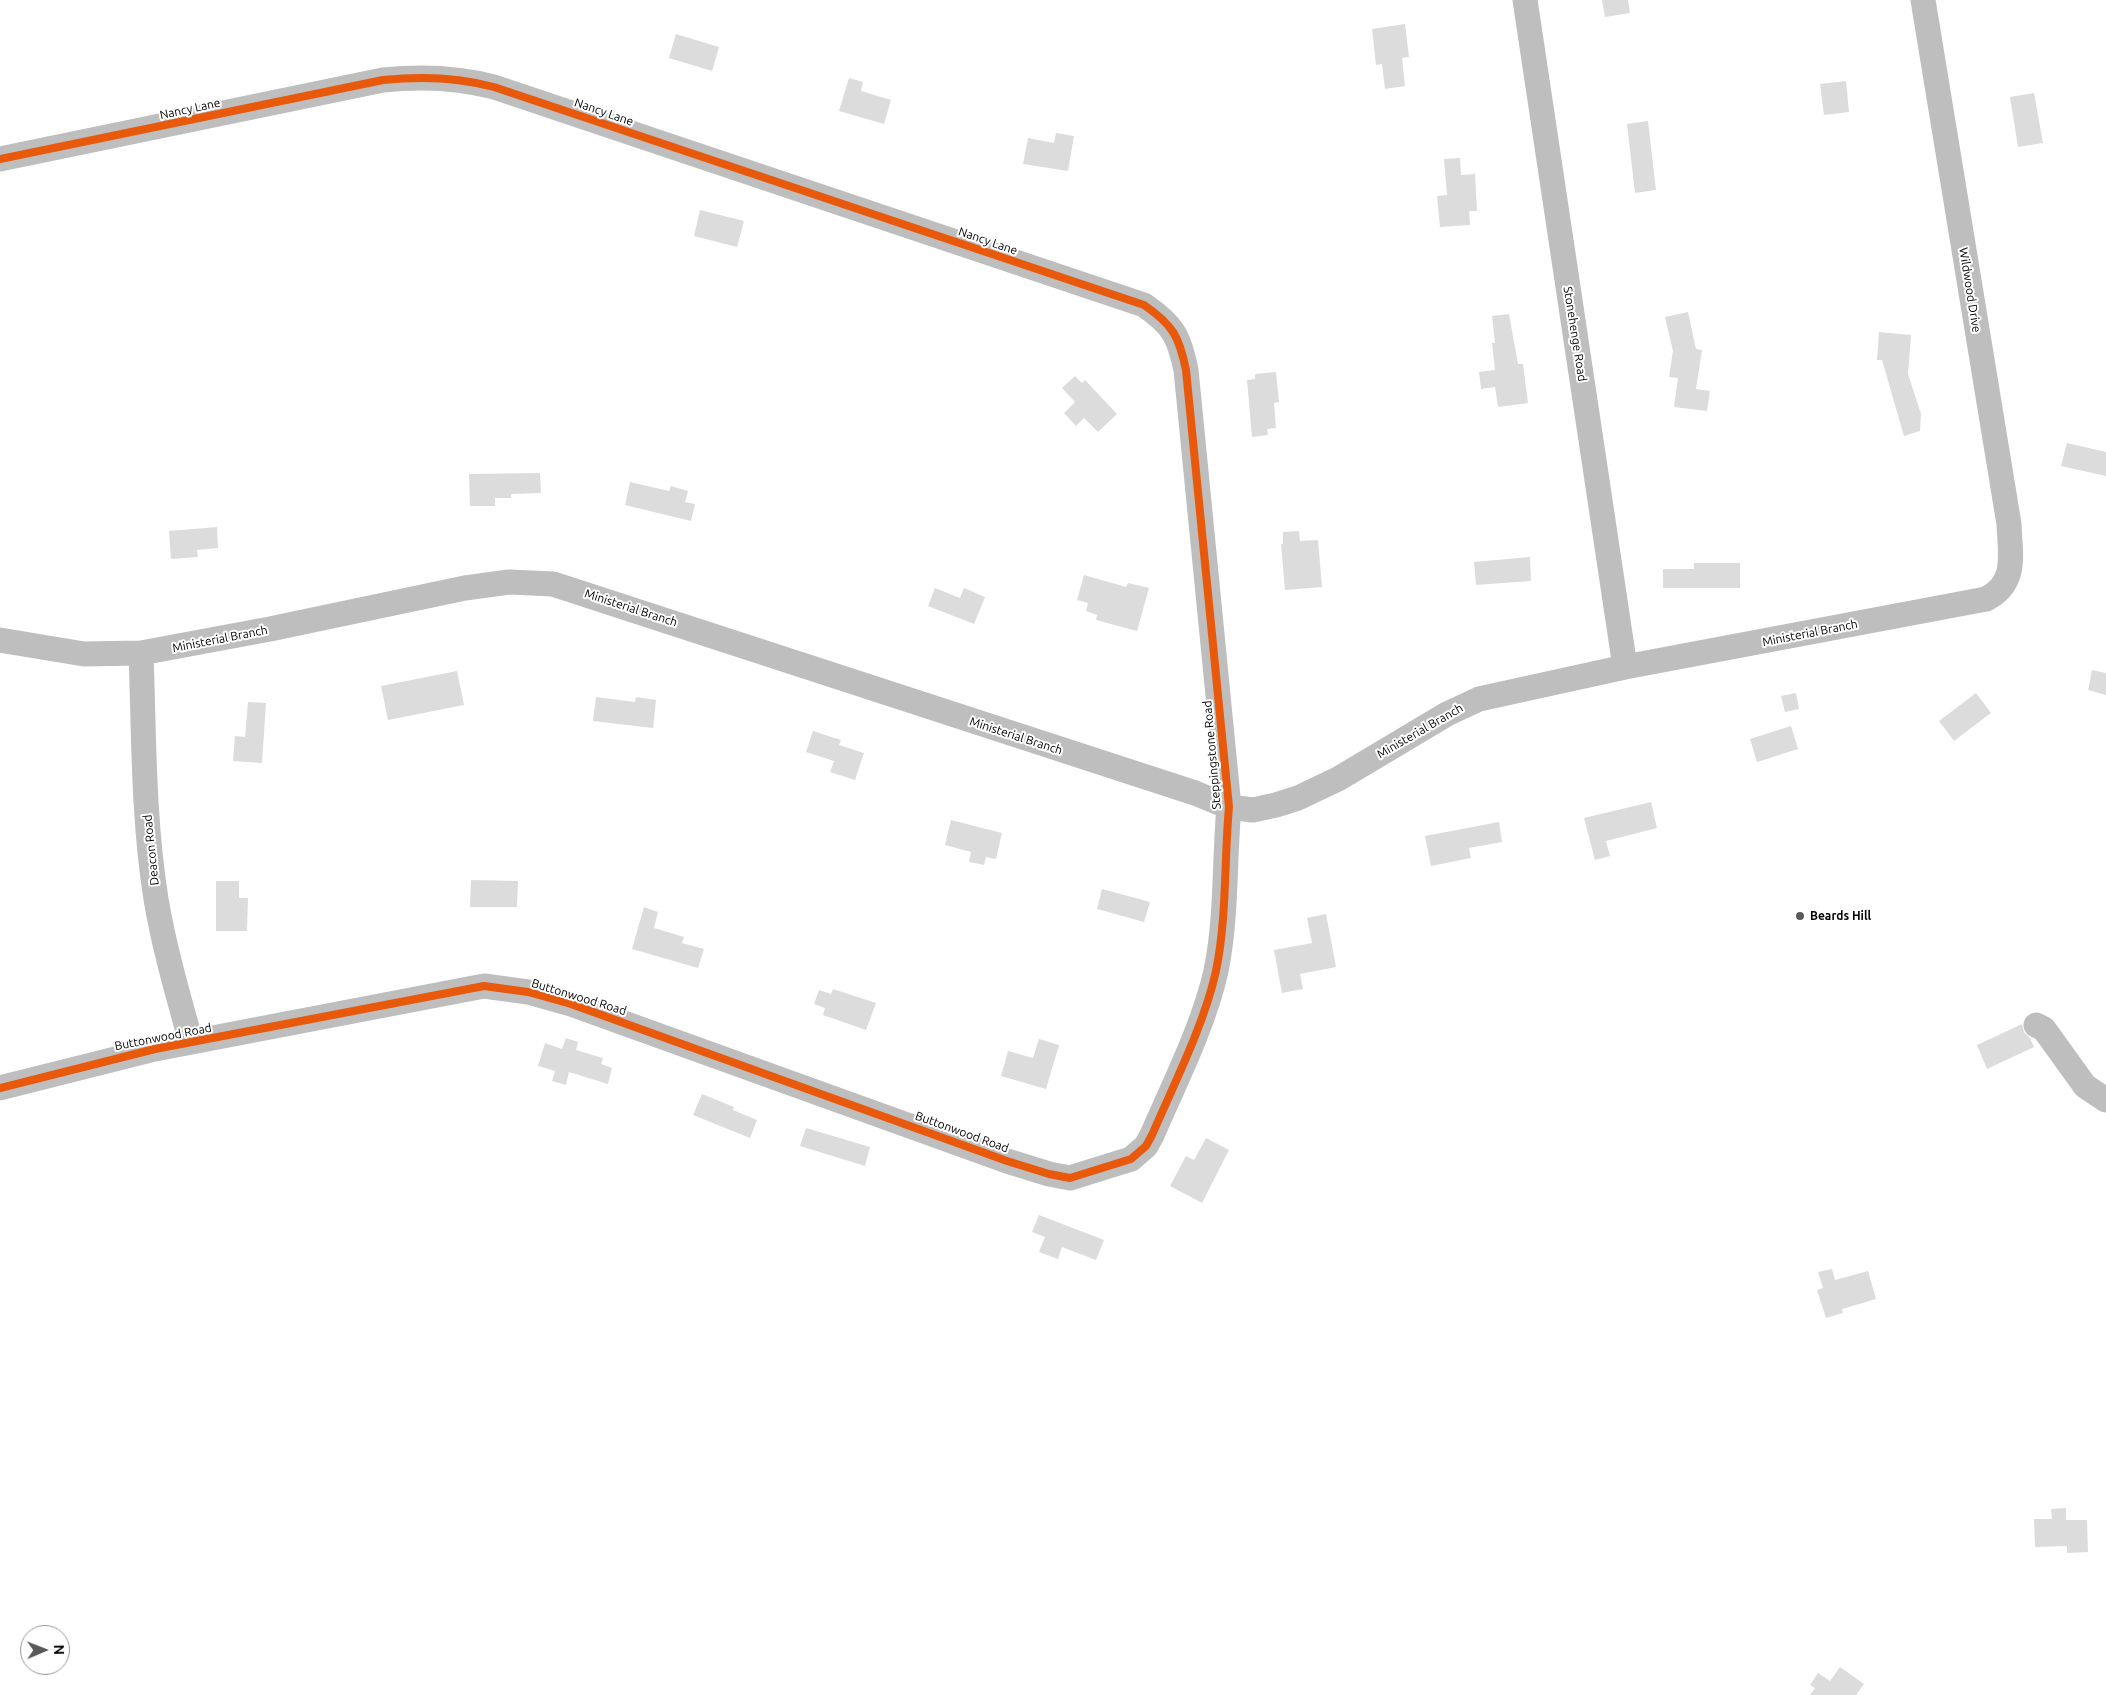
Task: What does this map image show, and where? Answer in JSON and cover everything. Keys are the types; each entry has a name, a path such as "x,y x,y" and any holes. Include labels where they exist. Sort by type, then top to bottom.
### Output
{"street":[{"name":"Stonehenge Road","path":"1524,0 1625,667"},
{"name":"Wildwood Drive","path":"1923,0 2008,524 2011,554 2007,581"},
{"name":"Nancy Lane","path":"0,159 383,80 428,77 472,81 1144,305 1163,318 1176,333"},
{"name":"Steppingstone Road","path":"1106,1167 1131,1159 1146,1146 1210,994 1223,930 1225,850 1229,807 1196,459 1186,370 1176,333"},
{"name":"Ministerial Branch","path":"0,640 84,654 141,653 270,630 465,588 509,582 553,584 1195,793 1229,807 1253,810 1298,798 1338,779 1447,714 1479,699 1625,667 1974,602 1998,592 2007,581"},
{"name":"Deacon Road","path":"141,653 146,801 156,898 165,946 190,1042"},
{"name":"Buttonwood Road","path":"0,1088 115,1057 484,986 528,992 570,1004 778,1080 1049,1174 1070,1178 1106,1167"},
{"path":"2036,1025 2044,1029 2085,1086 2106,1100"}],"building":[{"path":"1602,0 1628,0 1630,13 1605,17"},
{"path":"1405,24 1409,57 1402,58 1405,86 1385,89 1382,64 1376,65 1372,29"},
{"path":"676,34 719,47 712,71 669,58"},
{"path":"849,78 863,82 861,91 891,100 884,124 839,111"},
{"path":"1846,81 1849,112 1824,115 1820,84"},
{"path":"2034,93 2043,143 2018,147 2010,97"},
{"path":"1648,121 1656,190 1635,193 1627,124"},
{"path":"1056,133 1074,136 1068,171 1023,164 1028,138 1054,143"},
{"path":"1460,158 1461,175 1475,174 1477,211 1469,211 1470,225 1440,227 1437,196 1447,195 1444,159"},
{"path":"700,210 744,221 737,247 694,236"},
{"path":"1688,312 1696,349 1702,350 1696,389 1710,391 1707,411 1674,407 1678,378 1669,377 1673,351 1665,317"},
{"path":"1509,314 1518,364 1523,364 1528,403 1498,407 1495,387 1481,389 1479,372 1495,370 1492,316"},
{"path":"1879,332 1911,335 1908,374 1921,414 1920,431 1904,436 1882,360 1877,360"},
{"path":"1276,372 1279,402 1274,403 1276,428 1267,429 1268,435 1252,437 1247,380 1255,379 1255,374"},
{"path":"1075,376 1082,383 1085,380 1117,414 1098,432 1084,418 1076,426 1064,413 1075,402 1062,388"},
{"path":"2067,443 2106,452 2106,476 2061,466"},
{"path":"540,473 541,493 511,494 511,498 495,498 495,506 470,506 469,474"},
{"path":"630,482 669,491 671,486 688,491 685,502 695,504 691,521 625,505"},
{"path":"217,527 218,548 197,550 198,557 171,559 169,531"},
{"path":"1299,531 1300,541 1318,540 1322,587 1285,590 1281,544 1283,544 1283,532"},
{"path":"1530,557 1531,581 1476,585 1474,562"},
{"path":"1694,563 1740,563 1740,588 1663,588 1663,569 1694,569"},
{"path":"1084,575 1126,587 1128,583 1149,588 1137,631 1096,620 1097,615 1086,611 1088,603 1077,600"},
{"path":"935,588 960,598 964,588 985,597 974,624 928,606"},
{"path":"2092,670 2106,673 2106,695 2088,690"},
{"path":"457,671 464,705 388,720 381,686"},
{"path":"1796,693 1799,709 1785,712 1781,696"},
{"path":"1976,693 1991,713 1954,741 1939,721"},
{"path":"596,697 635,702 636,697 656,700 653,728 593,721"},
{"path":"248,702 266,703 262,763 233,761 235,736 245,737"},
{"path":"1791,726 1798,749 1757,762 1750,739"},
{"path":"813,731 841,740 839,745 864,753 855,780 830,772 834,761 806,752"},
{"path":"1651,802 1657,828 1606,841 1610,856 1595,860 1584,818"},
{"path":"951,820 1002,833 996,859 986,857 984,865 969,862 971,852 945,845"},
{"path":"1499,822 1502,842 1469,848 1471,858 1431,866 1425,836"},
{"path":"471,880 518,881 517,907 470,907"},
{"path":"216,881 239,881 239,898 248,898 247,931 216,931"},
{"path":"1102,889 1150,902 1144,922 1097,909"},
{"path":"644,907 658,912 654,928 684,937 682,943 704,949 698,968 632,949"},
{"path":"1326,914 1336,967 1300,974 1303,989 1282,993 1274,950 1312,943 1307,918"},
{"path":"833,989 876,1003 866,1030 823,1015 825,1008 814,1004 819,990 831,994"},
{"path":"2022,1024 2024,1032 2030,1038 2034,1047 1987,1069 1977,1045"},
{"path":"566,1038 578,1042 576,1050 603,1058 601,1064 612,1068 608,1084 569,1072 566,1085 552,1081 555,1071 538,1066 545,1043 562,1049"},
{"path":"1039,1039 1059,1045 1046,1089 1001,1076 1008,1051 1033,1058"},
{"path":"702,1094 734,1107 733,1110 757,1120 750,1138 693,1115"},
{"path":"806,1128 870,1147 865,1166 800,1146"},
{"path":"1206,1138 1229,1150 1202,1203 1170,1186 1186,1156 1194,1160"},
{"path":"1039,1215 1104,1240 1096,1260 1062,1247 1058,1259 1039,1252 1045,1237 1032,1232"},
{"path":"1832,1269 1835,1280 1868,1271 1876,1299 1842,1309 1843,1313 1826,1318 1817,1290 1823,1288 1818,1272"},
{"path":"2066,1508 2066,1520 2087,1520 2088,1552 2067,1553 2067,1546 2035,1547 2034,1519 2052,1519 2051,1509"},
{"path":"1840,1667 1864,1684 1856,1695 1810,1695 1815,1688 1810,1685 1818,1673 1830,1681"}],"cycle path":[{"path":"0,159 383,80 411,78 453,79 494,87 1144,305 1162,319 1173,332 1181,348 1186,370 1229,807 1220,951 1211,991 1188,1054 1146,1146 1131,1159 1070,1178 1049,1174 1007,1161 571,1004 528,992 484,986 155,1049 0,1088"}],"place":[{"name":"Beards Hill","path":"1800,916"}]}
